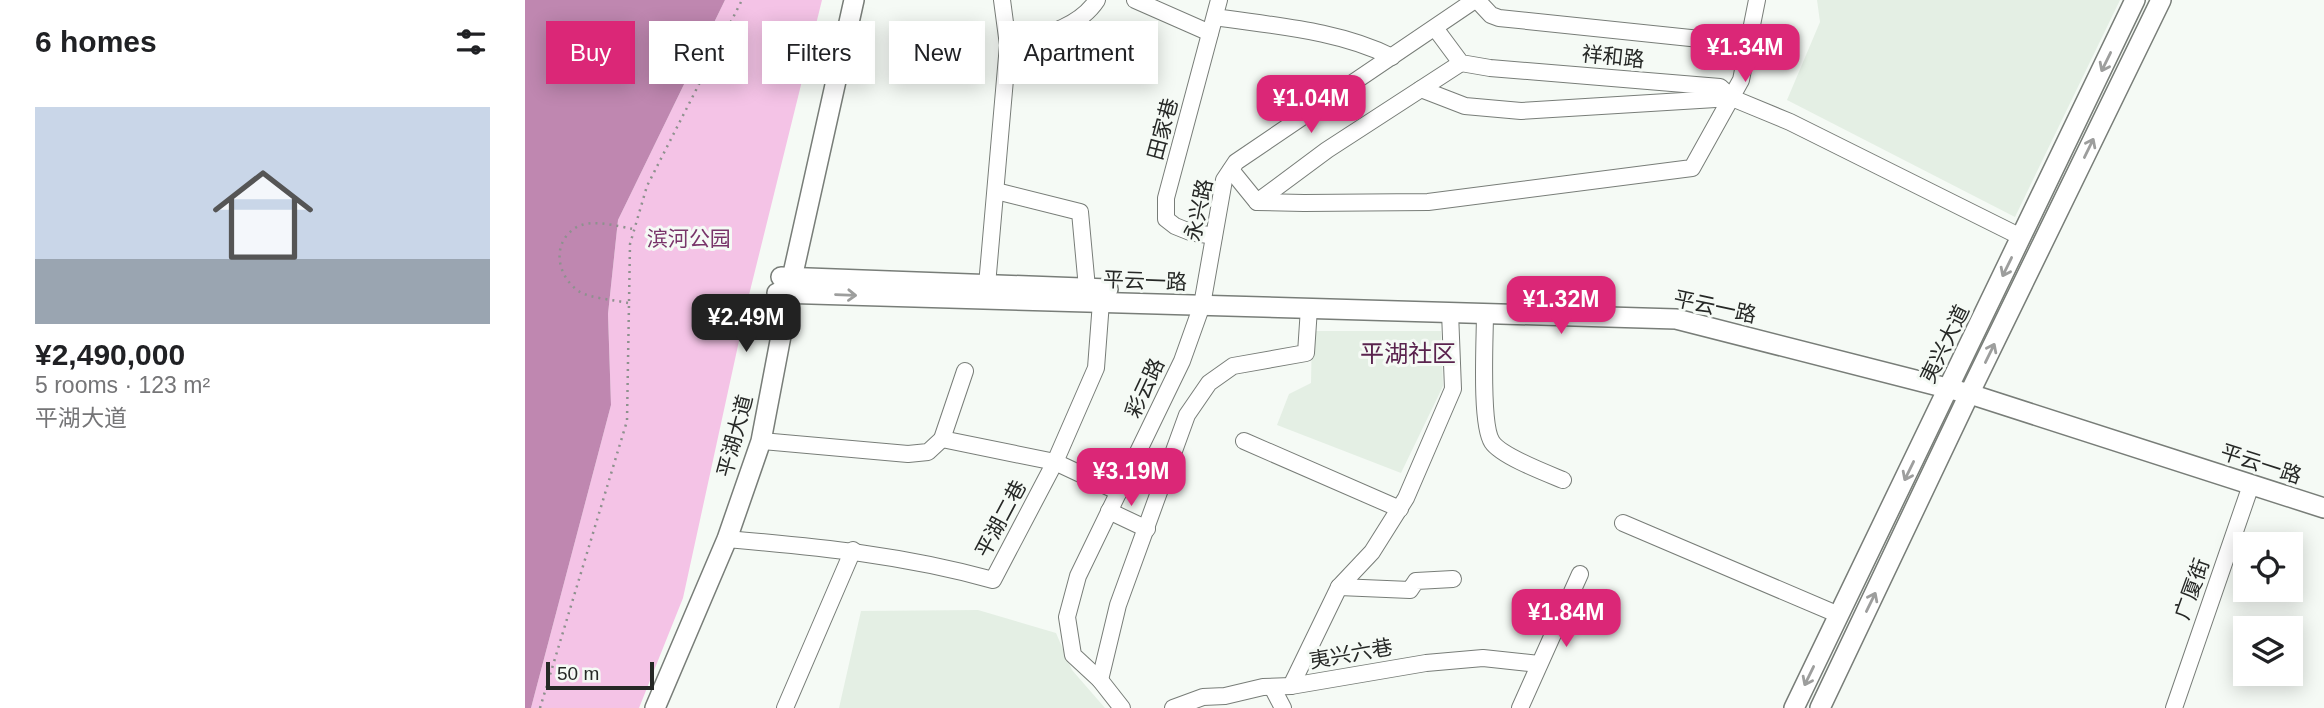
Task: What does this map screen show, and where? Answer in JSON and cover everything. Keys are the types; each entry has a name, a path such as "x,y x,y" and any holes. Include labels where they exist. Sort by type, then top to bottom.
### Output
{"main road":[{"name":"平湖大道","path":"655,707 727,539 761,441 785,285 843,0"},
{"name":"平湖大道","path":"655,707 750,439 854,0"},
{"name":"夷兴大道","path":"1794,708 2136,0"},
{"name":"夷兴大道","path":"1820,708 2161,0"},
{"name":"平云一路","path":"785,285 987,285 1094,295"},
{"name":"平云一路","path":"785,285 1203,299 1681,308 1952,383 2324,496"},
{"name":"平云一路","path":"1203,299 1309,308 1676,319 1952,383"},
{"name":"平云一路","path":"1972,389 2324,508"}],"street":[{"path":"1002,0 1005,21"},
{"path":"1076,21 1097,0"},
{"path":"1135,0 1210,33"},
{"name":"田家巷","path":"1214,236 1190,232 1166,219 1166,198 1219,0"},
{"path":"1476,0 1491,15 1499,18 1748,44"},
{"name":"永兴路","path":"1203,299 1224,180 1236,162 1476,0"},
{"path":"1231,170 1257,201 1304,203 1428,202 1692,168 1741,80 1757,0"},
{"path":"1215,17 1339,37 1365,44 1392,57"},
{"path":"1257,201 1328,150 1461,63 1435,28"},
{"name":"祥和路","path":"1461,63 1490,68 1720,87 1732,98 1790,122 2021,237"},
{"path":"987,285 1005,84"},
{"path":"1421,89 1465,106 1521,111 1732,98"},
{"name":"平湖二巷","path":"727,539 853,551 939,565 993,580 1055,462 1096,368 1094,295 1080,212 996,191"},
{"name":"彩云路","path":"1122,708 1100,680 1073,655 1067,617 1078,576 1182,361 1203,299"},
{"path":"1100,680 1118,605 1187,415 1209,383 1233,366 1306,353 1309,308"},
{"path":"1291,686 1339,587 1372,552 1400,509 1453,390 1450,312"},
{"path":"1485,313 1486,421 1492,442 1510,456 1563,480"},
{"path":"761,441 908,453 928,452 942,439 965,371"},
{"path":"942,439 1055,462 1119,492"},
{"path":"1244,441 1400,509"},
{"name":"广厦街","path":"2174,708 2251,485"},
{"path":"1109,511 1147,529"},
{"path":"1623,523 1839,615"},
{"path":"785,708 853,551"},
{"path":"1520,708 1580,574"},
{"path":"1339,587 1410,590 1416,581 1453,579"},
{"name":"夷兴六巷","path":"1173,708 1202,697 1291,686 1426,663 1483,658 1539,664"},
{"path":"1272,687 1283,708"}],"path":[{"path":"540,708 627,421 630,244 634,229 647,186 742,0"},
{"path":"628,303 581,293 563,275 558,259 564,240 575,228 595,223 634,229"}],"shaded area":[{"path":"525,0 725,0 715,21 649,21 649,84 684,84 618,220 608,314 611,405 531,708 525,708"},
{"path":"1817,0 2120,0 2015,217 1787,100 1820,22"},
{"name":"平湖社区","path":"1312,331 1441,331 1443,386 1401,473 1277,425 1289,394 1311,383"},
{"path":"978,610 1056,633 1072,670 1105,708 839,708 861,611"}],"green space":[{"name":"滨河公园","path":"725,0 822,0 817,21 762,21 762,84 801,84 749,295 683,598 639,708 531,708 611,405 608,314 618,220 684,84 748,84 748,21 715,21"}],"district":[{"name":"平湖社区","path":"1408,354"}]}
